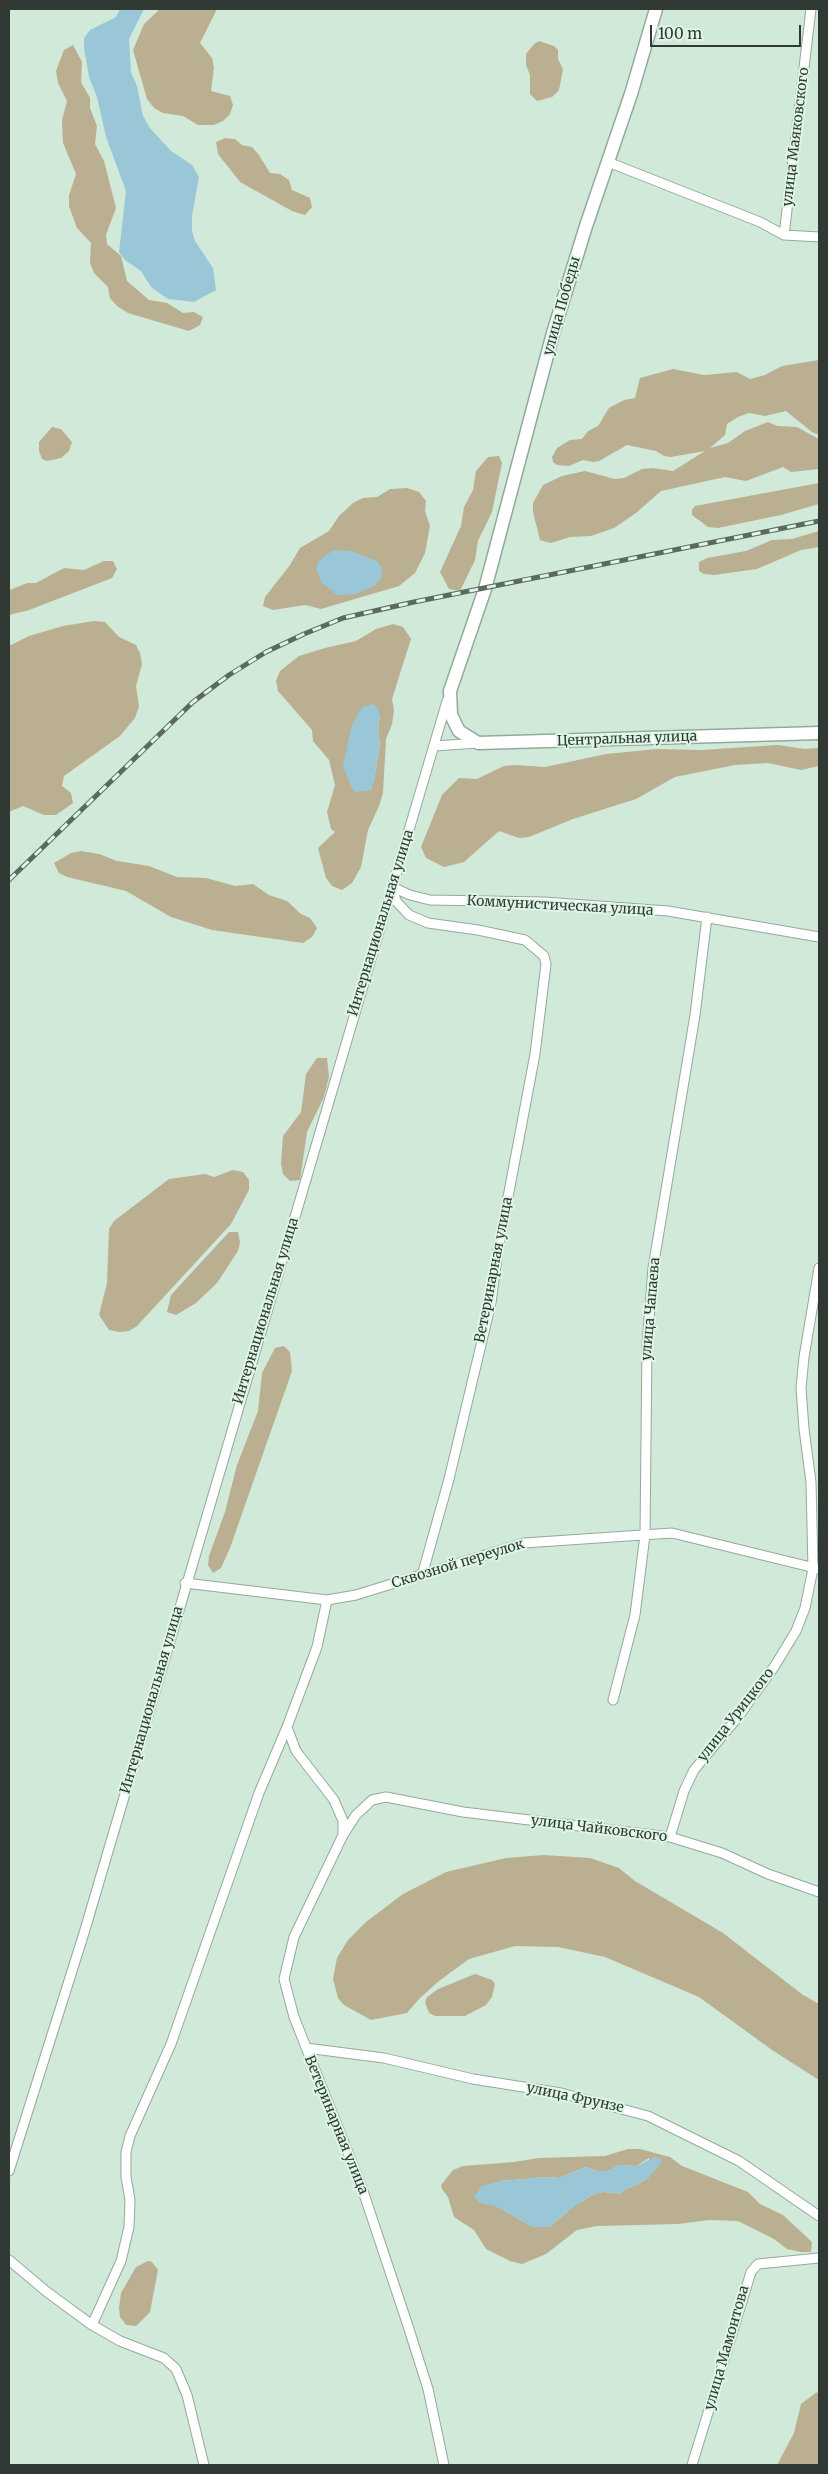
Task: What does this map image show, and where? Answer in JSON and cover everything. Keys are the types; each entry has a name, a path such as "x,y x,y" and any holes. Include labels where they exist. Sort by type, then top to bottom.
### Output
{"street":[{"name":"улица Победы","path":"522,452 553,333 656,9"},
{"name":"улица Маяковского","path":"784,235 811,9"},
{"path":"608,162 760,222 784,235 819,237"},
{"name":"Интернациональная улица","path":"9,2171 84,1933 185,1583 450,691 483,595 522,452"},
{"path":"450,691 450,710 456,727 464,736 478,743"},
{"name":"Центральная улица","path":"435,746 478,743 819,734"},
{"name":"Коммунистическая улица","path":"392,887 410,895 430,900 617,907 707,918 819,937"},
{"name":"Ветеринарная улица","path":"392,887 396,901 409,915 428,923 478,930 525,940 544,956 546,964 535,1054 498,1250 491,1303 449,1479 423,1572"},
{"name":"улица Чапаева","path":"613,1700 634,1615 645,1535 647,1344 653,1268 695,1016 707,918"},
{"name":"улица Урицкого","path":"670,1837 684,1790 694,1770 738,1717 796,1631 816,1569 812,1482 804,1429 801,1388 804,1357 819,1268"},
{"name":"Сквозной переулок","path":"185,1583 326,1600 356,1595 423,1572 524,1543 672,1533 816,1569"},
{"path":"92,2325 121,2261 129,2227 130,2206 126,2177 126,2152 130,2136 171,2044 259,1793 287,1727 316,1647 326,1600"},
{"path":"287,1727 296,1750 334,1800 343,1821 343,1836"},
{"name":"улица Чайковского","path":"372,1800 386,1797 402,1798 463,1812 670,1837 722,1853 768,1874 819,1892"},
{"name":"Ветеринарная улица","path":"372,1800 356,1815 343,1836 294,1937 284,1979 287,1996 306,2048 362,2188 408,2326 428,2389 444,2465"},
{"name":"улица Фрунзе","path":"306,2048 384,2058 473,2079 560,2093 648,2116 739,2161 819,2216"},
{"name":"улица Мамонтова","path":"692,2465 751,2272 758,2264 819,2258"},
{"path":"9,2260 46,2292 92,2325 120,2341 164,2358 176,2369 186,2395 204,2465"}],"shaded area":[{"path":"160,9 217,9 200,43 212,58 214,68 211,91 230,96 233,105 230,114 223,121 214,125 198,125 183,116 163,113 154,108 147,99 133,50 144,24"},
{"path":"539,41 554,46 558,50 558,59 563,69 559,90 552,97 537,101 530,94 530,75 526,65 526,54"},
{"path":"73,45 82,62 81,82 90,98 90,108 97,126 95,144 104,161 116,208 106,235 107,244 121,256 127,281 149,300 167,303 183,313 194,312 203,317 200,325 189,331 128,313 117,306 110,298 108,287 94,273 90,263 91,243 77,228 69,206 69,195 76,174 63,143 62,120 67,101 58,83 56,71 64,50"},
{"path":"225,138 235,139 242,145 252,147 270,173 280,174 289,180 292,190 310,198 312,207 305,215 292,211 240,182 218,154 216,142"},
{"path":"819,360 819,435 812,432 786,411 765,416 749,413 727,424 725,435 710,448 728,443 745,431 768,422 777,426 797,427 819,439 819,469 791,472 783,467 746,481 725,477 661,491 636,513 614,528 591,536 570,537 551,543 540,540 533,512 533,503 543,485 562,476 585,471 615,479 624,478 642,469 653,468 673,471 705,451 671,457 664,456 656,451 627,445 599,461 583,460 569,466 557,465 553,462 552,457 557,448 570,440 582,439 588,431 598,426 609,408 624,400 635,398 640,378 673,369 704,375 737,372 750,379 765,375 782,366"},
{"path":"52,427 61,429 72,442 69,451 61,458 47,461 42,459 39,451 39,442"},
{"path":"499,456 502,463 492,512 478,541 475,560 460,591 449,589 440,572 461,526 464,507 473,490 476,471 488,457"},
{"path":"819,483 819,504 781,515 718,528 708,527 692,515 692,510 695,506"},
{"path":"407,488 419,492 426,501 425,511 430,526 425,553 415,573 399,586 321,609 305,605 273,610 263,606 265,597 290,565 300,548 329,531 339,516 353,503 363,498 377,497 390,489"},
{"path":"819,531 819,547 801,550 757,569 714,575 704,574 699,571 699,562 707,558 746,551 772,540 792,539"},
{"path":"104,561 113,561 117,569 112,578 29,610 9,615 10,590 27,583 36,583 64,568 84,570"},
{"path":"94,621 105,622 119,637 136,645 140,653 142,664 136,686 139,706 135,718 120,736 64,776 62,786 71,793 73,803 56,815 44,815 23,806 9,812 9,646 29,636 63,626"},
{"path":"393,624 403,627 411,639 392,699 394,710 392,724 386,739 383,793 368,830 361,867 352,883 342,890 332,886 326,878 318,848 335,832 331,829 327,812 335,785 329,760 313,741 312,730 278,691 276,681 280,671 299,656 356,641 376,629","holes":["380,716 378,731 380,745 374,780 352,789"]},
{"path":"778,745 805,749 819,748 819,766 801,770 768,763 735,765 675,777 636,799 573,819 529,837 519,838 499,831 464,862 444,867 426,858 421,847 442,795 459,778 477,779 504,766 545,767 606,754 657,749 701,750"},
{"path":"81,851 99,854 117,861 149,866 177,877 206,878 235,886 253,884 269,895 287,901 301,914 310,918 317,928 312,937 303,943 212,930 171,917 126,891 67,877 59,873 54,863 71,853"},
{"path":"317,1058 327,1058 329,1077 324,1097 307,1132 300,1180 290,1181 283,1174 281,1164 283,1136 301,1112 306,1074"},
{"path":"233,1170 243,1172 249,1180 249,1190 231,1224 137,1326 129,1331 109,1330 99,1315 107,1283 109,1229 114,1221 169,1179 205,1174 214,1177"},
{"path":"229,1232 238,1232 240,1242 238,1251 217,1283 196,1303 176,1315 167,1312 171,1295"},
{"path":"284,1346 290,1352 292,1371 230,1548 221,1568 213,1573 208,1565 209,1556 225,1512 237,1465 258,1411 262,1373 275,1348"},
{"path":"544,1855 590,1858 619,1868 635,1881 723,1933 803,1995 819,2004 819,2080 772,2050 699,1997 605,1957 558,1947 515,1946 469,1959 439,1981 407,2013 371,2020 344,2005 338,1998 333,1979 337,1958 348,1940 366,1922 403,1894 446,1872 506,1858"},
{"path":"475,1974 492,1980 495,1984 492,1997 486,2005 465,2016 435,2016 429,2013 425,2002 427,1997 438,1989"},
{"path":"628,2149 640,2149 670,2157 682,2166 748,2192 760,2204 783,2215 812,2242 811,2252 787,2249 774,2239 738,2221 709,2220 678,2224 597,2226 577,2230 546,2254 522,2264 510,2261 486,2249 474,2230 454,2217 448,2197 441,2185 453,2170 463,2166 539,2158 605,2156","holes":["649,2158 649,2177 637,2185 627,2188 620,2194 604,2192 594,2194 573,2207 549,2227 533,2227 496,2206 501,2181 546,2177 560,2178 585,2167 598,2171 607,2171 620,2165 636,2166"]},
{"path":"148,2261 152,2262 158,2270 150,2312 136,2326 126,2325 120,2317 121,2293 136,2267"},
{"path":"817,2392 819,2395 819,2465 777,2465 794,2433 801,2404"}],"water":[{"path":"120,9 144,9 129,39 131,72 137,86 143,116 150,128 171,151 192,165 199,177 192,216 192,231 195,241 213,268 216,290 194,302 168,299 151,287 141,271 125,260 119,252 126,191 106,137 97,97 89,77 84,38 90,30 116,17"},
{"path":"333,550 351,551 377,561 382,569 381,579 374,586 356,594 337,595 322,583 316,569 319,561"},
{"path":"373,704 377,707 380,716 378,731 380,745 374,780 371,790 356,792 352,789 343,766 351,728 357,715 363,707"},
{"path":"655,2157 659,2158 662,2162 649,2177 637,2185 627,2188 620,2194 604,2192 594,2194 573,2207 549,2227 533,2227 496,2206 480,2203 474,2197 482,2186 501,2181 546,2177 560,2178 585,2167 598,2171 607,2171 620,2165 636,2166"}],"railway":[{"path":"9,880 193,702 229,675 266,652 304,634 343,618 414,602 819,521"}]}
